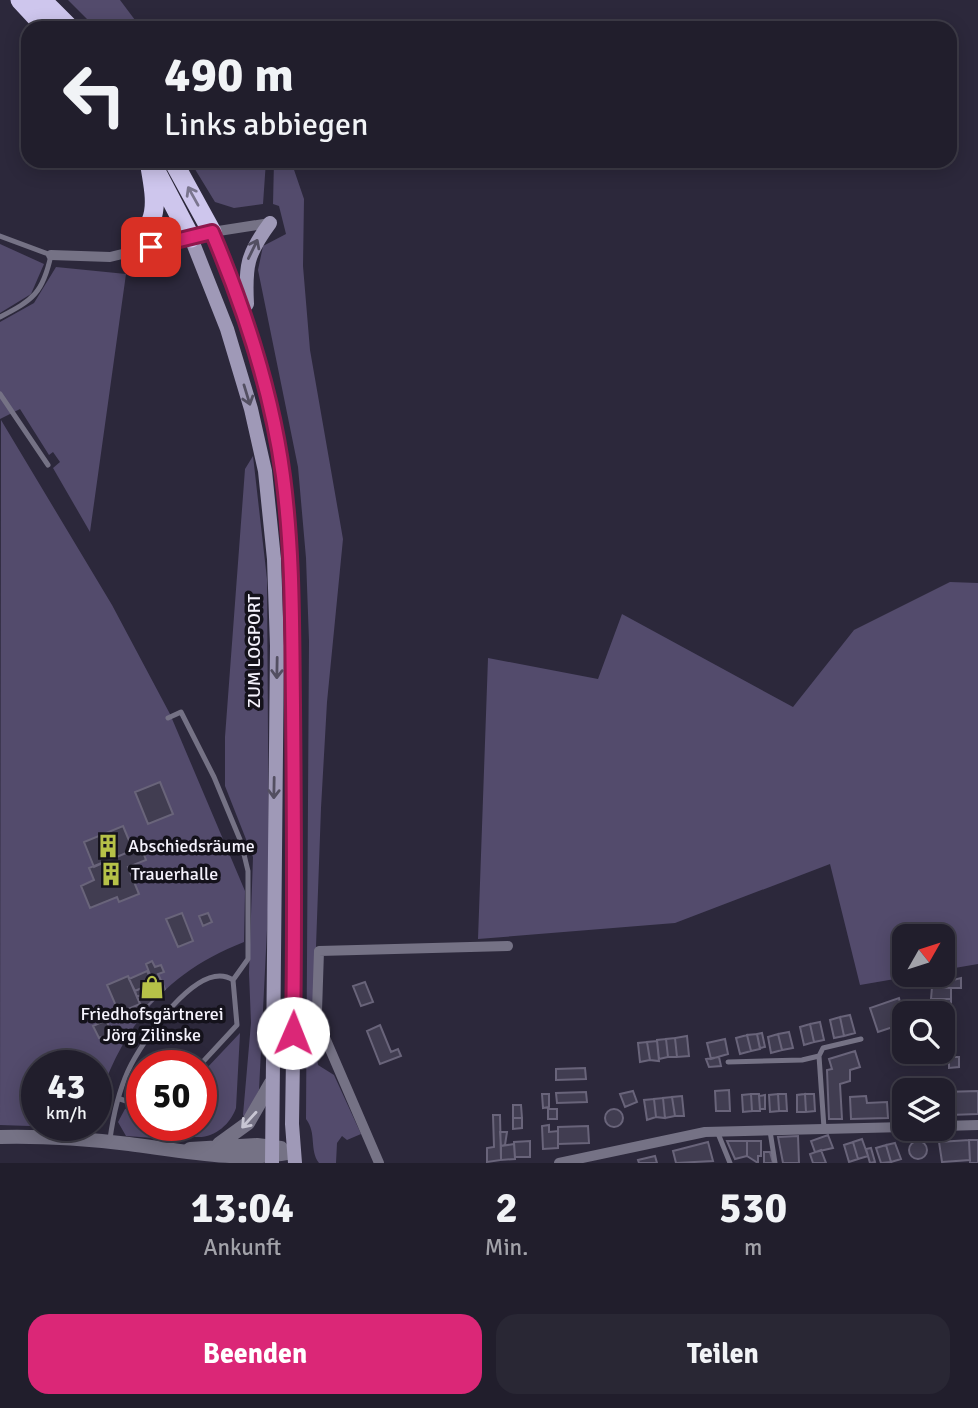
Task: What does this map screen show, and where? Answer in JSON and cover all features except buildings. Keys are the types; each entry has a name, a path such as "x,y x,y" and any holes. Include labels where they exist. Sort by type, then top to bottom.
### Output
{"highway":[{"path":"20,0 40,21"},
{"path":"42,0 63,21"},
{"path":"131,252 148,233 154,217 156,205 151,168"},
{"name":"ZUM LOGPORT","path":"154,168 191,238"},
{"path":"177,168 212,232"}],"main road":[{"path":"249,327 246,273 249,254 270,223"},
{"path":"212,232 240,296 249,327 283,474 291,555 294,1158"},
{"name":"ZUM LOGPORT","path":"191,238 227,330 251,409 265,471 274,559 277,646 272,1156"}],"street":[{"path":"51,255 110,257 212,232 270,223"},
{"path":"379,1163 323,1033 317,1011 319,951 508,946"},
{"path":"214,1146 230,1138 248,1123 271,1083"},
{"path":"955,1126 978,1125"},
{"path":"559,1163 717,1131 892,1127"},
{"path":"0,1137 110,1142 226,1159 272,1156"},
{"path":"174,1150 214,1146 294,1158"}],"lane":[{"path":"0,236 51,255 42,287 34,298 0,317"},
{"path":"0,394 48,465"},
{"path":"168,718 181,712 214,777 246,861 248,959 233,980 237,1026 214,1050"},
{"path":"110,1142 126,1073 140,1047 177,1002 195,985 214,975 225,975 233,980"},
{"path":"824,1128 819,1056 823,1048 861,1039"},
{"path":"728,1062 802,1060 819,1056"},
{"path":"120,1099 126,1101"},
{"path":"770,1128 775,1163"},
{"path":"717,1131 730,1163"},
{"path":"174,1141 174,1150"}],"shaded area":[{"path":"68,0 120,0 136,21 89,21"},
{"path":"194,168 266,168 263,204 234,208 215,202"},
{"path":"274,168 293,168 304,199 303,266 310,350 343,539 327,702 321,808 315,974 317,1031 322,1047 316,1050 318,1065 334,1075 361,1134 347,1140 342,1136 337,1143 336,1163 319,1163 306,1119 309,641 306,558 298,467 258,270 263,246 286,234 279,206 273,204"},
{"path":"0,244 44,264 31,294 0,313"},
{"path":"56,267 126,274 90,532 53,468 60,462 53,452 49,455 20,409 0,419 0,322 34,303"},
{"path":"1,420 112,605 170,714 245,891 244,942 191,970 169,987 133,1028 112,1067 112,1050 21,1050 21,1126 0,1125"},
{"path":"253,456 267,579 269,890 259,1090 245,1118 243,1115 251,1023 249,973 253,857 225,786 225,737 245,469"},
{"path":"950,582 978,583 978,964 956,968 956,924 892,924 892,979 860,985 830,864 675,923 478,939 488,658 598,679 622,614 793,707 854,630"},
{"path":"240,1033 236,1108 228,1122 217,1131 217,1057"},
{"path":"126,1109 126,1136 118,1122"}],"place":[{"name":"Abschiedsräume","path":"108,846"},
{"name":"Trauerhalle","path":"111,874"},
{"name":"Friedhofsgärtnerei Jörg Zilinske","path":"152,987"}],"route":[{"path":"151,247 212,232 240,296 255,347 283,474 291,555 293,652 293,1033"}]}
